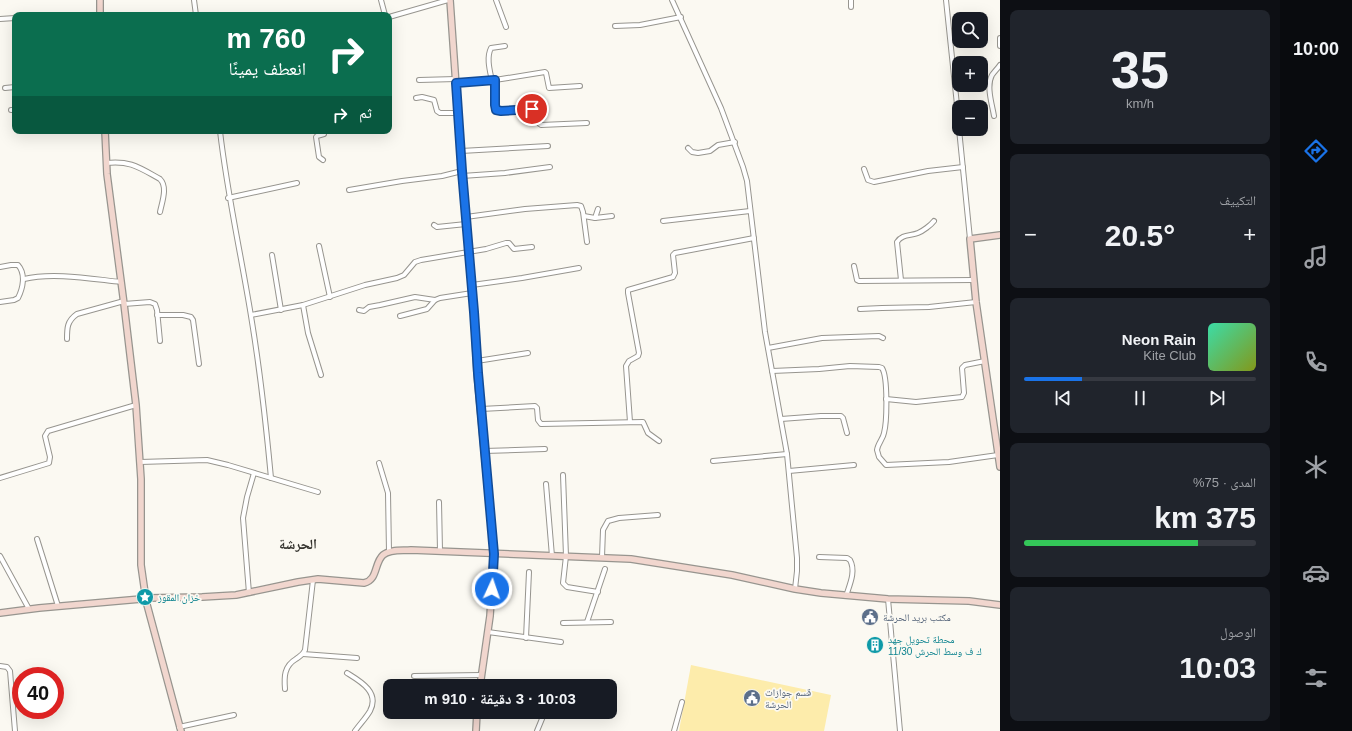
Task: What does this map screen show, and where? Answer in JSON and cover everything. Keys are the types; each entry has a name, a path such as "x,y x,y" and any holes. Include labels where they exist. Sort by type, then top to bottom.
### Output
{"street":[{"path":"100,0 100,12"},
{"path":"194,0 196,12"},
{"path":"381,0 384,12"},
{"path":"392,16 449,0 472,285 480,409 494,554 488,632 481,679"},
{"path":"496,0 506,27"},
{"path":"672,0 722,108 743,167 754,238 759,291 787,454 797,558 795,589"},
{"path":"851,0 851,7"},
{"path":"946,0 956,100"},
{"path":"615,26 640,25 681,17"},
{"path":"0,19 12,18"},
{"path":"1000,38 1000,46"},
{"path":"505,46 491,48 489,56 493,80 495,108 498,111 534,109 536,111 538,123 541,125 587,123"},
{"path":"994,116 990,84 992,76 1000,65"},
{"path":"419,80 493,80 545,72 549,88 580,86"},
{"path":"5,88 12,87"},
{"path":"416,98 422,97 434,100 437,111 440,114 458,113"},
{"path":"105,134 106,163 136,405 142,506 142,565 145,598 180,729 234,715"},
{"path":"220,134 228,198 251,315 266,421 271,478"},
{"path":"320,134 316,137 319,157 322,160"},
{"path":"961,136 976,302 1000,467"},
{"path":"688,148 692,152 710,152 718,145 734,142"},
{"path":"461,151 548,146"},
{"path":"106,163 131,163 160,179 163,182 164,189 160,212"},
{"path":"349,190 442,176 505,173 550,167"},
{"path":"864,169 868,180 874,182 922,172 963,167"},
{"path":"228,198 297,183"},
{"path":"466,217 574,204 581,206 584,216 587,242"},
{"path":"595,218 598,209"},
{"path":"663,221 750,211"},
{"path":"584,216 595,218 612,216"},
{"path":"901,280 897,245 899,238 920,233 934,221"},
{"path":"434,225 437,227 466,224"},
{"path":"970,239 1000,236"},
{"path":"630,422 626,366 627,362 638,356 639,353 628,290 673,277 675,273 673,255 675,252 754,238"},
{"path":"251,315 303,305 365,285 400,277 419,260 496,247 506,242 510,243 514,249 532,247"},
{"path":"318,246 330,297"},
{"path":"272,255 281,310"},
{"path":"0,267 18,265 21,268 24,279 18,298 0,302"},
{"path":"854,266 857,280 859,281 974,280"},
{"path":"472,285 578,268"},
{"path":"24,279 74,277 121,282"},
{"path":"400,316 427,309 436,300 442,298 472,293"},
{"path":"359,310 364,311 369,306 415,297 436,300"},
{"path":"67,339 68,324 72,317 81,313 124,302 153,302 156,306 160,341"},
{"path":"860,309 924,308 976,302"},
{"path":"303,305 308,333 321,375"},
{"path":"157,315 183,315 191,317 193,320 199,364"},
{"path":"768,348 830,337 879,336 883,338"},
{"path":"477,360 528,353"},
{"path":"886,399 916,402 962,397 964,393 962,368 965,365 985,361"},
{"path":"772,371 850,366 879,367 884,372 886,399 884,434 876,450 879,457 886,465 949,462 998,455"},
{"path":"0,478 49,463 50,457 45,436 48,431 136,405"},
{"path":"480,409 535,406 537,408 538,420 541,424 644,422 648,433 659,441"},
{"path":"780,419 841,416 843,418 847,434"},
{"path":"484,451 545,449"},
{"path":"713,461 787,454"},
{"path":"140,462 207,460 318,492"},
{"path":"379,463 388,493 389,552"},
{"path":"789,472 854,465"},
{"path":"249,593 243,518 254,473"},
{"path":"564,474 566,556 563,578 564,586 598,592"},
{"path":"546,484 552,556"},
{"path":"439,502 440,551"},
{"path":"602,557 604,530 608,521 619,518 658,515"},
{"path":"37,539 58,606"},
{"path":"0,613 145,598 202,597 249,593 312,580 326,579 360,583 367,582 373,577 382,556 389,552 403,550 602,557 687,567 795,589 846,596 969,601 1000,605"},
{"path":"0,556 29,609"},
{"path":"819,557 847,558 850,560 852,563 853,573 846,596"},
{"path":"587,622 605,569"},
{"path":"526,638 529,572"},
{"path":"285,689 284,680 286,669 292,662 303,654 306,646 312,580"},
{"path":"888,598 900,731"},
{"path":"563,623 611,622"},
{"path":"488,632 561,642"},
{"path":"303,654 357,658"},
{"path":"0,666 7,667 10,671 15,731"},
{"path":"347,673 366,685 372,699 370,710 355,731"},
{"path":"414,676 482,675"},
{"path":"674,731 682,702"},
{"path":"476,731 477,719"},
{"path":"537,731 542,719"}],"shaded area":[{"path":"691,665 831,695 824,731 679,731"}],"place":[{"name":"خزان المقوز","path":"145,597"},
{"name":"مكتب بريد الحرشة","path":"870,617"},
{"name":"محطة تحويل جهد 11/30 ك ف وسط الحرش","path":"875,645"},
{"name":"قسم جوازات الحرشة","path":"752,698"}],"district":[{"name":"الحرشة","path":"298,544"}],"route":[{"path":"492,589 494,566 493,539 478,373 456,83 495,80 496,110 532,109"}]}
